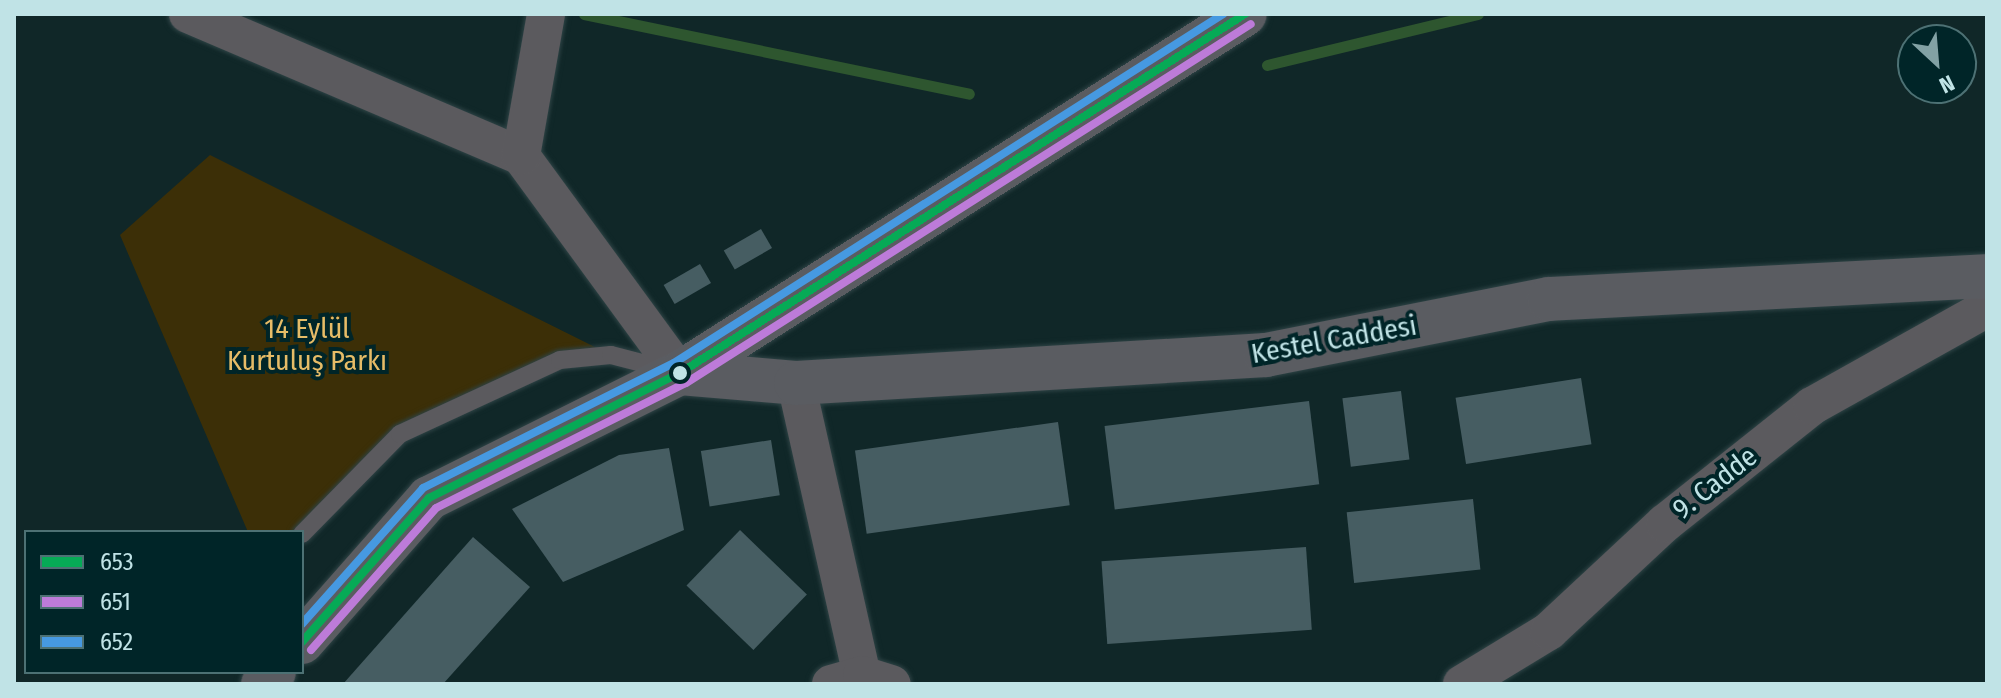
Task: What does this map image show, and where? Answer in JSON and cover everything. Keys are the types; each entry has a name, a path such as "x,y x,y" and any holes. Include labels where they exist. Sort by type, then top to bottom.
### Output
{"street":[{"path":"188,14 521,156 680,373"},
{"path":"521,156 540,67 546,14"},
{"path":"304,640 429,498 680,373 1245,14"},
{"name":"Kestel Caddesi","path":"680,373 796,383 1266,355 1549,299 1987,276"},
{"name":"9. Cadde","path":"1462,684 1549,631 1665,523 1812,406 1987,308"},
{"path":"796,383 862,681"}],"lane":[{"path":"304,532 400,434 560,360 611,355 680,373"}],"green space":[{"name":"14 Eylül Kurtuluş Parkı","path":"210,155 611,355 560,360 400,434 304,530 247,530 120,235"}],"building":[{"path":"761,229 772,248 735,270 724,250"},
{"path":"700,264 711,283 675,304 664,285"},
{"path":"1581,378 1591,444 1466,464 1456,398"},
{"path":"1401,391 1409,459 1351,467 1342,398"},
{"path":"1309,401 1319,484 1115,509 1105,426"},
{"path":"1058,422 1070,505 867,534 855,451"},
{"path":"771,440 780,495 710,506 701,451"},
{"path":"669,448 684,530 563,582 512,509 619,455"},
{"path":"1473,499 1480,570 1354,583 1347,512"},
{"path":"740,530 807,595 753,650 687,585"},
{"path":"473,537 530,587 443,684 343,684"},
{"path":"1306,547 1312,630 1107,644 1101,561"}],"waterway":[{"path":"584,14 969,94"},
{"path":"1267,65 1478,14"}],"transit line":[{"name":"652","path":"304,622 423,488 674,363 1223,14"},
{"name":"653","path":"304,640 429,498 680,373 1245,14"},
{"name":"651","path":"311,650 436,508 686,383 1251,24"}]}
